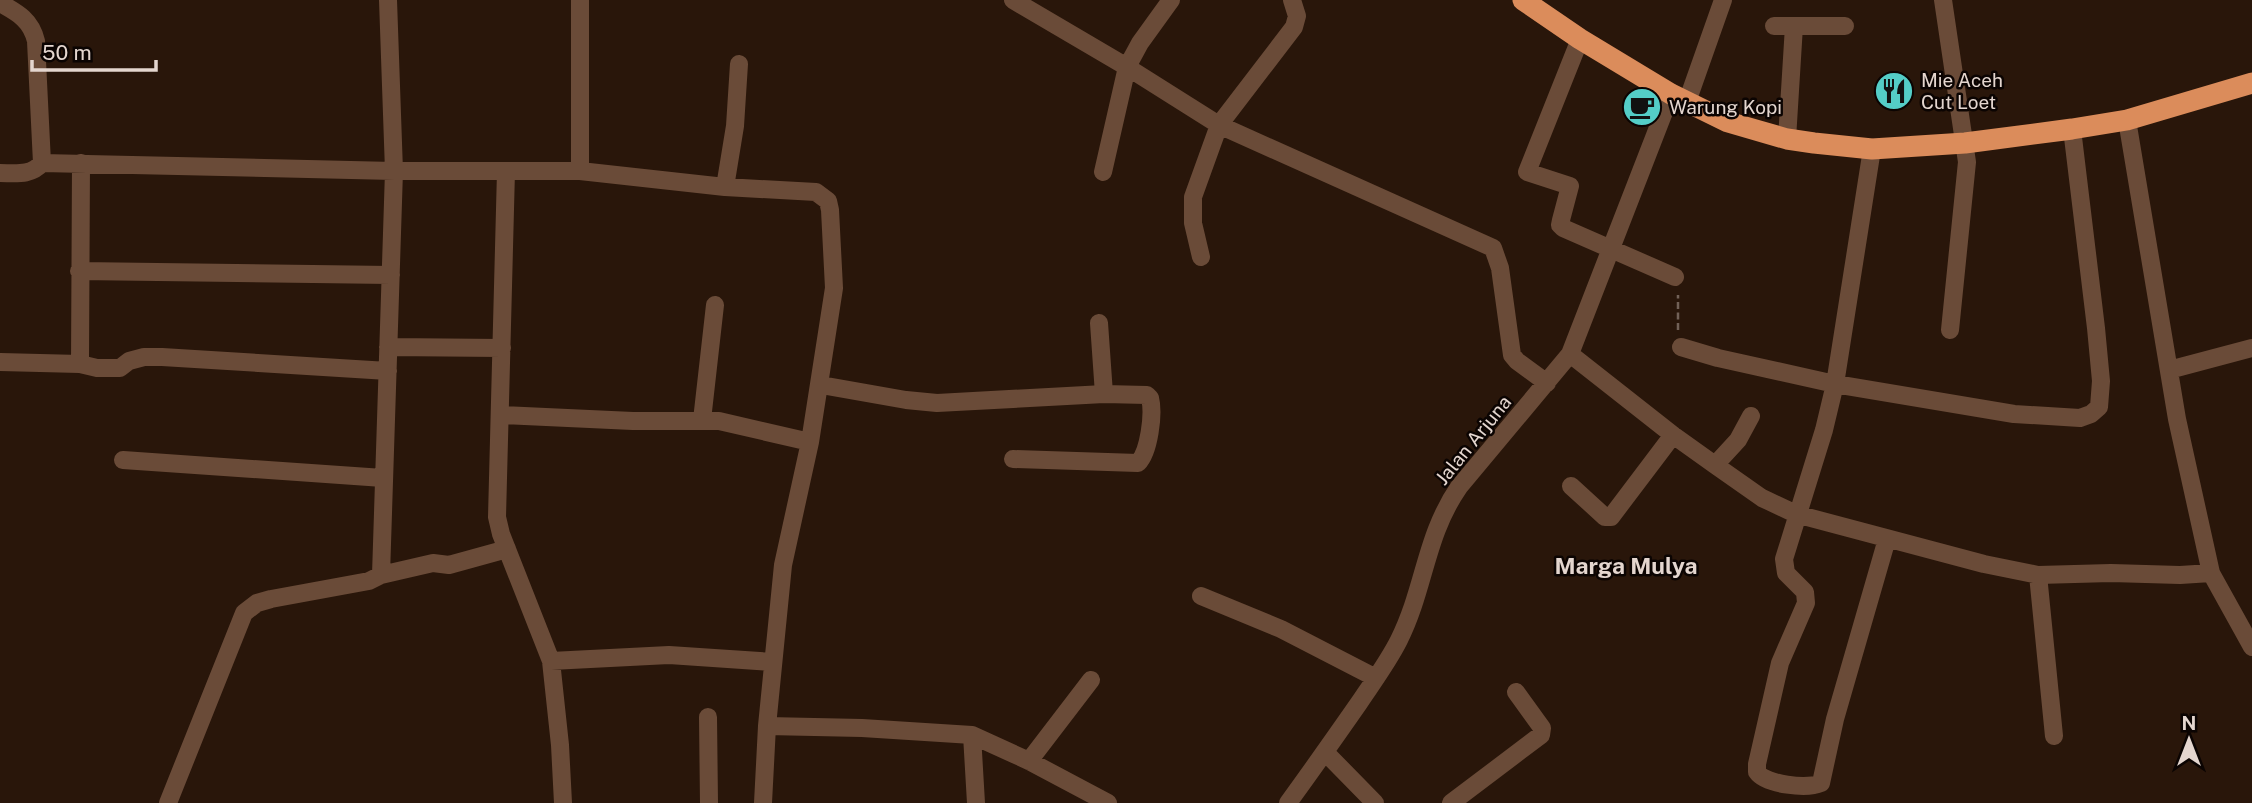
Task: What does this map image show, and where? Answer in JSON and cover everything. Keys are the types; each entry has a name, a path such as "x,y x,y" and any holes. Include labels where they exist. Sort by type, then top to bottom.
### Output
{"highway":[{"path":"1523,0 1580,39 1679,98 1728,122 1787,139 1872,149 1965,143 2127,120 2252,83"}],"street":[{"path":"381,575 394,171 388,0"},
{"path":"580,0 580,171"},
{"path":"1013,0 1219,125 1493,248 1500,268 1512,355 1547,383"},
{"path":"1103,172 1126,67 1171,0"},
{"path":"1200,257 1193,223 1193,197 1219,125 1294,27 1297,16 1292,0"},
{"name":"Jalan Arjuna","path":"1288,803 1399,641 1430,545 1446,506 1570,354 1610,249 1723,0"},
{"path":"1943,0 1967,171 1950,330"},
{"path":"0,3 20,14 34,31 42,163 30,172 0,173"},
{"path":"1774,26 1845,26"},
{"path":"1787,139 1794,26"},
{"path":"1580,39 1527,172 1570,186 1560,225 1675,277"},
{"path":"725,187 736,126 739,64"},
{"path":"2127,120 2177,419 2211,573 2252,647"},
{"path":"1681,346 1718,358 1835,384 2014,414 2080,418 2091,414 2099,407 2101,382 2072,129"},
{"path":"1872,149 1835,384 1824,430 1784,559 1784,567 1792,580 1805,592 1806,603 1780,663 1757,764 1760,777 1773,782 1809,786 1821,783 1835,719 1887,539"},
{"path":"42,163 394,171 580,171 725,187 816,192 828,201 835,271 834,288 821,385 785,552 767,726 763,803"},
{"path":"80,364 81,163"},
{"path":"506,171 497,517 498,526 551,661 563,803"},
{"path":"79,271 391,275"},
{"path":"702,420 715,305"},
{"path":"1099,323 1104,394"},
{"path":"388,347 502,348"},
{"path":"2169,370 2252,348"},
{"path":"1570,354 1715,465 1762,498 1796,514 1984,564 2038,575 2211,573"},
{"path":"0,362 120,368 129,361 144,357 162,357 388,371"},
{"path":"821,385 937,403 1104,394 1147,395 1150,398 1152,409 1147,447 1144,457 1138,463 1013,459"},
{"path":"501,415 633,421 702,420 741,425 810,442"},
{"path":"1715,465 1738,440 1751,416"},
{"path":"1571,486 1605,517 1612,517 1673,435"},
{"path":"123,460 383,478"},
{"path":"168,803 244,613 257,603 369,581 381,575 433,563 453,564 507,549"},
{"path":"2038,575 2054,736"},
{"path":"1200,596 1281,629 1376,678"},
{"path":"551,661 669,655 773,662"},
{"path":"1029,761 1091,680"},
{"path":"1451,803 1541,734 1542,728 1516,692"},
{"path":"708,717 709,803"},
{"path":"767,726 862,728 972,735 1029,761 1108,803"},
{"path":"972,735 976,803"},
{"path":"1325,752 1375,803"}],"path":[{"path":"1675,277 1678,282 1678,340 1681,346"}],"place":[{"name":"Mie Aceh Cut Loet","path":"1894,91"},
{"name":"Warung Kopi","path":"1642,107"}],"district":[{"name":"Marga Mulya","path":"1626,565"}]}
